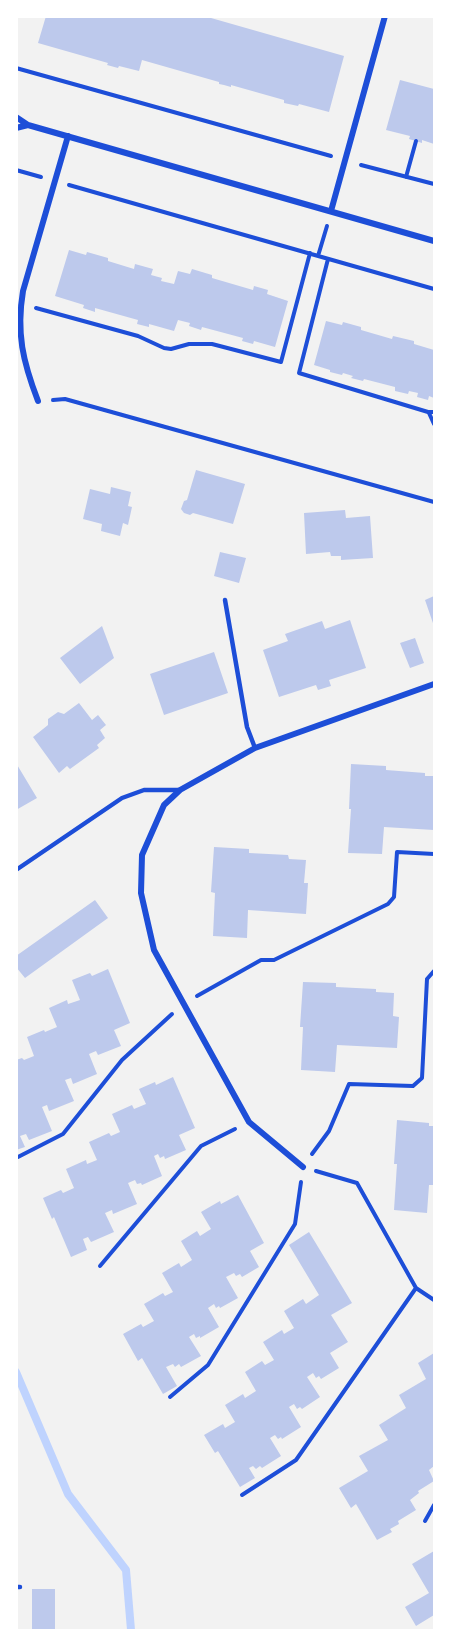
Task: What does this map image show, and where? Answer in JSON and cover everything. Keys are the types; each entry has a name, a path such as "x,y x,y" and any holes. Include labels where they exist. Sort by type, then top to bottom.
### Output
{"street":[{"path":"331,211 386,16"},
{"path":"16,117 28,125 435,241"},
{"path":"16,128 28,125"},
{"path":"38,401 25,363 19,312 68,136"},
{"path":"303,1167 249,1122 154,951 141,893 142,855 164,805 180,790 255,748 435,684"}],"lane":[{"path":"225,600 247,727 255,748"},
{"path":"16,870 122,798 144,790 180,790"}],"path":[{"path":"16,68 435,184"},
{"path":"406,177 416,141"},
{"path":"16,170 435,289"},
{"path":"318,256 331,211"},
{"path":"44,310 138,336 164,348 171,349 189,344 212,344 281,362 310,253"},
{"path":"328,259 298,373 428,412 435,412"},
{"path":"38,401 65,399 434,501"},
{"path":"428,412 435,424"},
{"path":"16,1158 63,1134 122,1060 183,1004 261,960 274,960 388,904 394,897 396,852 435,854"},
{"path":"170,1397 208,1365 295,1224 303,1167 329,1131 349,1084 413,1086 422,1078 427,979 435,971"},
{"path":"100,1266 201,1146 249,1122"},
{"path":"303,1167 357,1183 416,1288 435,1300"},
{"path":"242,1495 296,1460 416,1288"},
{"path":"425,1521 435,1505"}],"building":[{"path":"46,16 204,16 344,56 329,112 299,104 298,106 284,103 284,100 231,85 231,87 219,84 219,82 142,60 139,71 119,66 118,68 38,43"},
{"path":"400,80 434,89 434,144 422,140 422,143 409,139 410,136 386,130"},
{"path":"69,250 108,258 108,261 134,269 135,264 153,269 151,275 162,278 161,281 174,284 178,271 190,274 192,269 212,275 212,278 253,290 254,286 268,290 267,294 288,301 275,347 254,341 253,344 242,341 243,338 202,327 201,330 189,326 190,323 178,320 174,331 149,324 149,327 137,324 138,320 95,308 95,312 83,308 84,305 55,296"},
{"path":"326,321 342,325 343,322 392,339 393,336 414,341 414,344 434,350 434,398 429,396 428,400 417,397 418,393 409,391 408,394 395,391 395,387 351,378 353,376 330,372 330,370 314,365"},
{"path":"196,470 245,484 233,524 193,513 190,515 181,509 184,501 187,500"},
{"path":"111,487 131,492 128,506 132,507 128,525 123,523 120,536 101,531 102,524 83,519 90,489 110,494"},
{"path":"345,510 346,518 370,516 373,558 341,560 341,556 331,556 330,552 306,554 304,513"},
{"path":"220,552 246,558 239,583 214,576"},
{"path":"434,596 434,626 425,600"},
{"path":"350,620 366,668 329,680 331,686 318,690 316,685 279,697 263,650 288,641 285,634 322,621 325,629"},
{"path":"102,626 114,658 80,684 60,658"},
{"path":"415,638 424,663 410,668 400,643"},
{"path":"214,652 228,693 164,715 150,674"},
{"path":"79,703 92,720 98,715 106,725 100,730 105,738 97,745 99,748 70,769 67,766 59,773 33,737 48,725 48,719 58,712 64,714"},
{"path":"16,763 37,798 16,810"},
{"path":"351,764 386,766 386,770 425,773 425,776 434,776 434,830 384,827 382,854 348,853"},
{"path":"214,847 249,849 249,853 288,855 289,859 306,860 304,883 308,883 306,914 248,910 247,938 213,936 215,893 211,892"},
{"path":"95,900 108,918 25,978 16,967 16,956"},
{"path":"108,969 130,1023 114,1030 121,1046 98,1055 96,1051 89,1054 97,1074 73,1084 71,1078 65,1080 74,1101 49,1111 47,1105 42,1107 52,1131 29,1140 26,1134 20,1136 25,1147 16,1150 16,1060 34,1056 27,1037 57,1027 49,1008 67,1000 68,1004 80,1000 72,980 90,973 92,976"},
{"path":"303,982 336,983 336,987 376,989 376,992 394,993 393,1016 399,1017 397,1048 337,1045 335,1072 301,1070 303,1027 300,1027"},
{"path":"173,1077 195,1128 179,1135 186,1150 165,1159 164,1156 160,1158 158,1154 154,1156 162,1176 142,1185 137,1184 135,1180 128,1183 137,1204 113,1214 112,1210 105,1213 114,1232 91,1242 88,1237 83,1239 87,1250 71,1257 43,1198 61,1190 63,1193 74,1188 66,1169 86,1160 87,1164 97,1160 89,1142 109,1133 111,1136 120,1132 112,1114 132,1105 134,1109 146,1104 139,1089 155,1082 156,1085"},
{"path":"397,1120 429,1123 429,1126 434,1126 434,1185 429,1185 427,1213 394,1210"},
{"path":"238,1195 264,1243 250,1251 259,1267 242,1277 234,1273 226,1277 238,1298 220,1308 219,1306 216,1308 214,1304 208,1308 219,1327 200,1338 200,1336 196,1338 194,1334 189,1337 201,1356 181,1367 179,1364 175,1367 173,1364 166,1367 177,1386 163,1394 142,1358 138,1361 123,1334 141,1324 143,1327 154,1321 144,1304 163,1293 165,1296 173,1292 162,1273 179,1263 181,1267 192,1260 181,1241 197,1231 200,1236 211,1229 201,1212 220,1201 221,1204"},
{"path":"309,1232 352,1303 331,1315 348,1342 330,1353 339,1368 321,1379 319,1376 316,1378 313,1373 307,1377 320,1397 302,1409 300,1407 297,1409 294,1404 289,1407 301,1427 282,1439 281,1437 278,1439 275,1435 270,1438 281,1456 262,1468 260,1466 256,1469 253,1466 249,1468 255,1478 240,1487 218,1451 215,1453 204,1435 223,1424 225,1428 235,1422 225,1405 243,1394 245,1398 256,1391 245,1372 262,1361 265,1365 274,1360 263,1342 282,1330 284,1334 294,1328 284,1311 303,1299 306,1304 319,1295 289,1245"},
{"path":"434,1353 434,1466 429,1470 434,1481 418,1491 419,1493 410,1500 416,1510 398,1521 399,1524 390,1529 392,1532 377,1540 356,1504 351,1508 339,1488 368,1471 359,1456 388,1440 379,1425 406,1408 399,1395 426,1379 418,1363"},
{"path":"434,1551 434,1615 416,1626 405,1607 429,1593 412,1564"},
{"path":"32,1589 55,1589 55,1630 32,1630"}],"waterway":[{"path":"16,1372 68,1494 126,1570 131,1630"}]}
